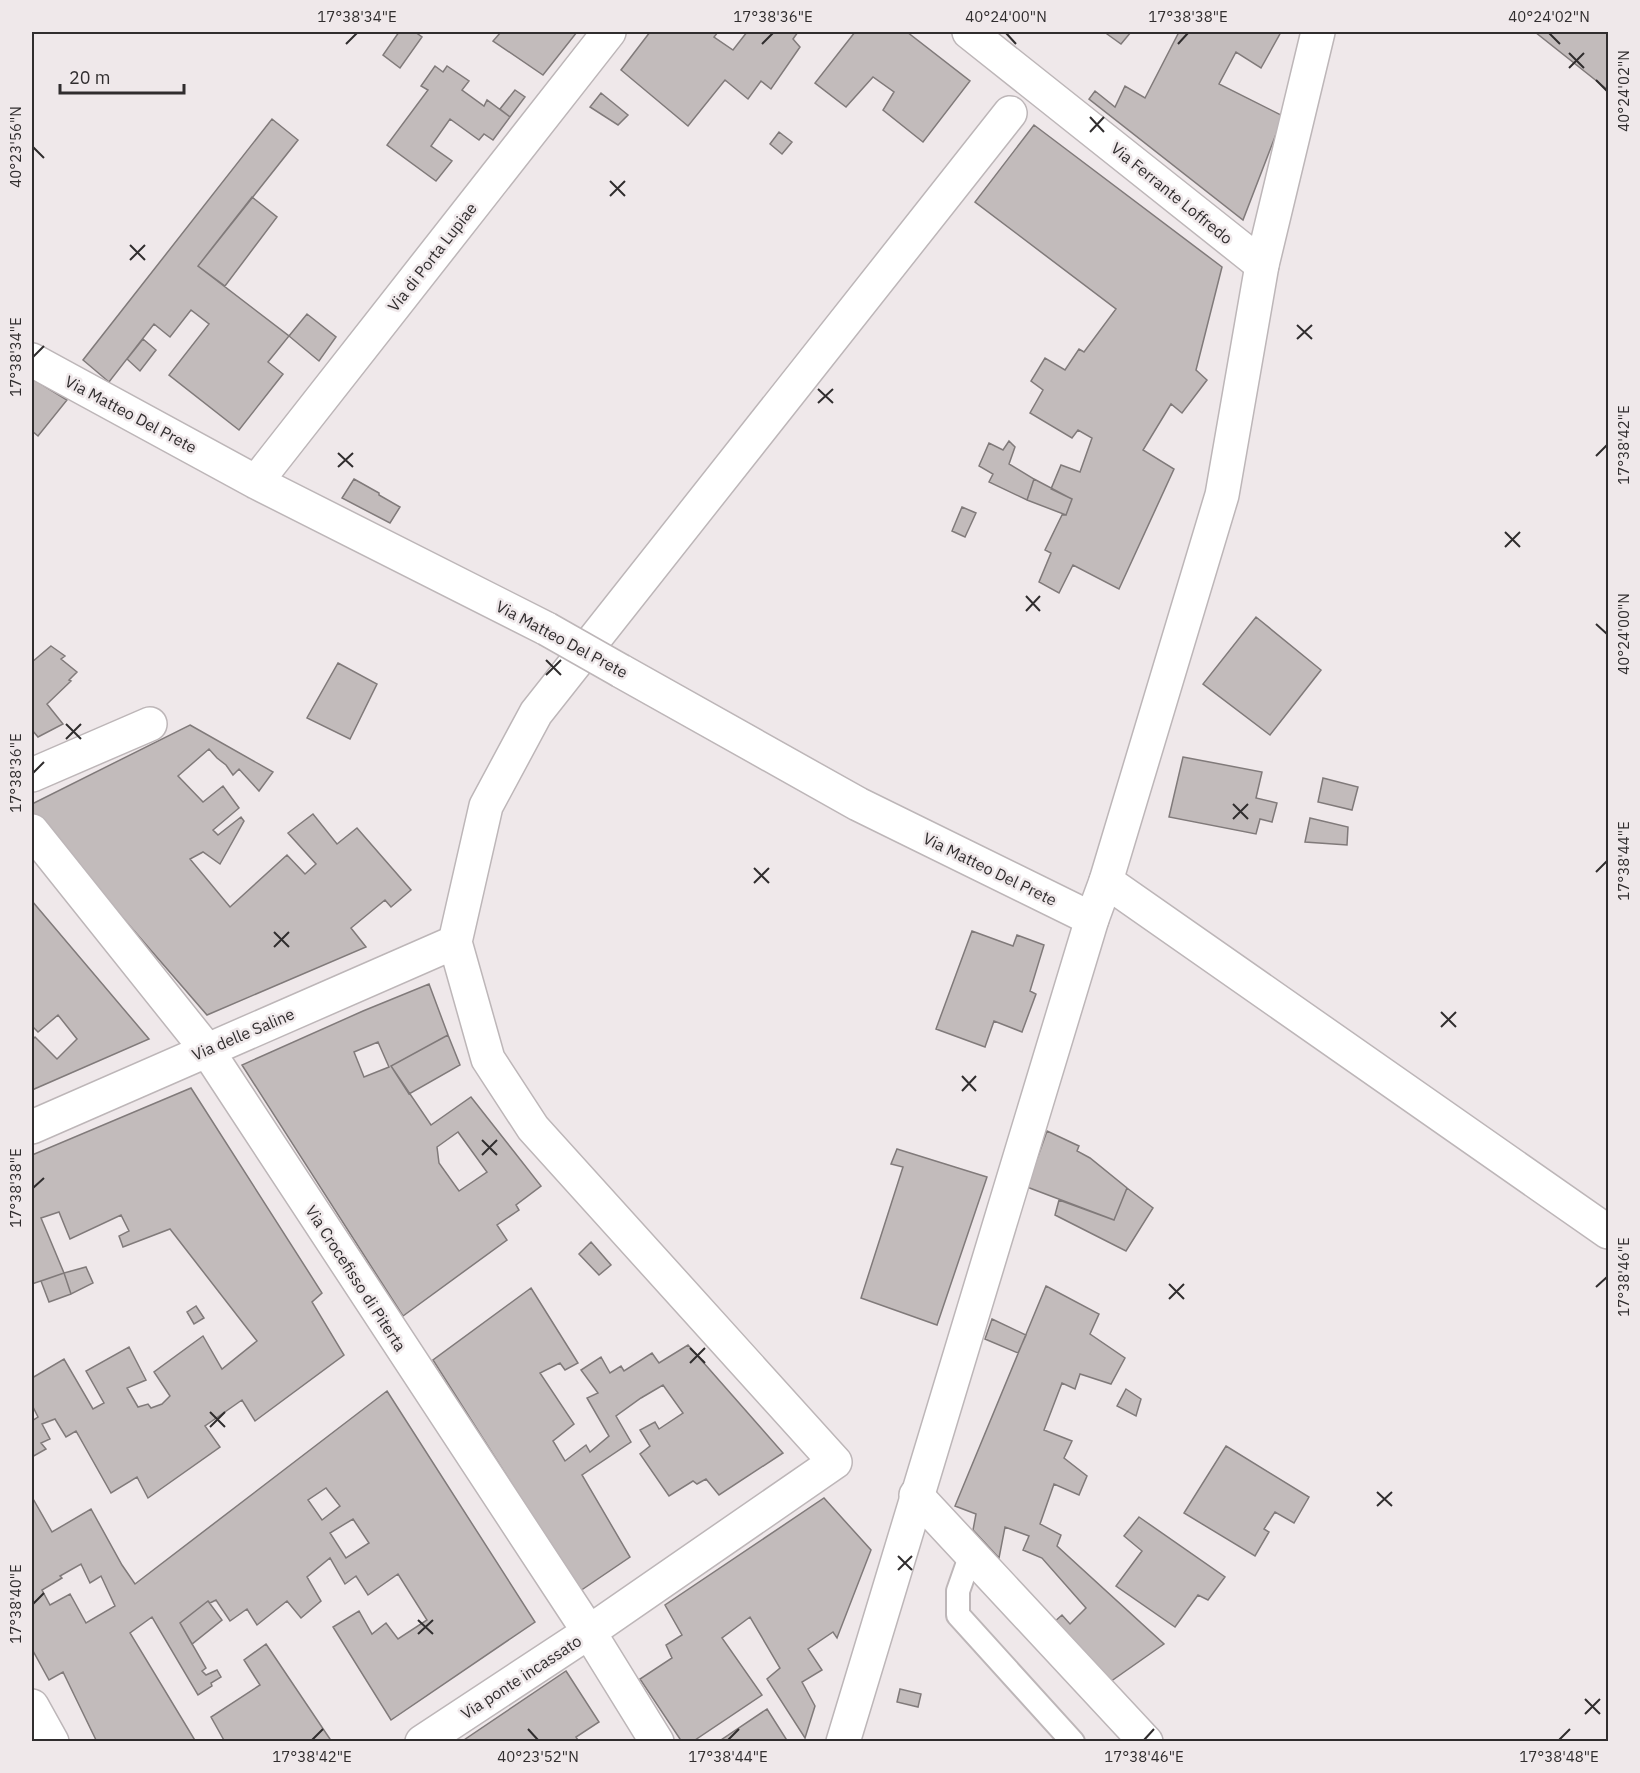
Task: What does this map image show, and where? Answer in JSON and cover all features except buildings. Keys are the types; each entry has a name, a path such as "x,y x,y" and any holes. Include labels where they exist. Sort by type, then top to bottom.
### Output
{"street":[{"name":"Via di Porta Lupiae","path":"256,482 609,32"},
{"name":"Via Ferrante Loffredo","path":"969,32 1262,265"},
{"path":"843,1742 916,1495 1092,919 1106,882 1222,495 1262,265 1318,32"},
{"path":"455,942 486,806 536,713 1010,113"},
{"name":"Via Matteo Del Prete","path":"32,360 256,482 547,629 858,804 1092,919"},
{"path":"32,775 150,724"},
{"name":"Via Crocefisso di Piterta","path":"32,831 207,1050 589,1632 657,1742"},
{"path":"1106,882 1608,1232"},
{"name":"Via delle Saline","path":"32,1127 455,942"},
{"name":"Via ponte incassato","path":"422,1742 589,1632 835,1462 533,1128 488,1059 455,942"},
{"path":"916,1495 1146,1742"},
{"path":"32,1706 52,1742"}],"lane":[{"path":"971,1554 958,1591 958,1615 1073,1742"}]}
